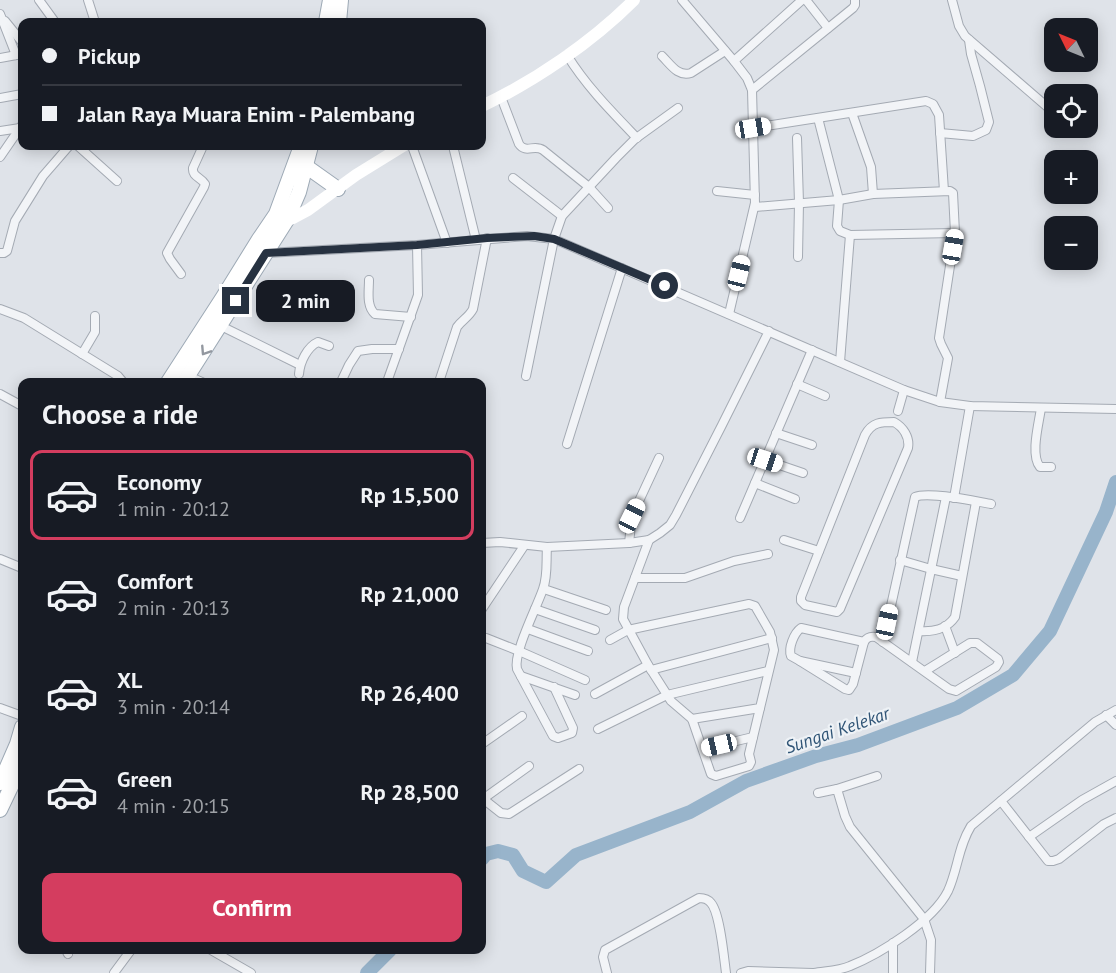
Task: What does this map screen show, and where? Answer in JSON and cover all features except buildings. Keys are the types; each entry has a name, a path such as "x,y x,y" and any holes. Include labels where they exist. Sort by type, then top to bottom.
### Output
{"main road":[{"path":"327,18 330,0"},
{"path":"339,18 341,0"},
{"path":"187,378 259,251 282,217 282,194 301,157 338,189"},
{"path":"171,378 220,318"},
{"path":"0,783 18,741"},
{"path":"0,810 18,772"}],"street":[{"path":"39,0 52,18"},
{"path":"88,0 94,18"},
{"path":"486,104 526,83 567,55 634,0"},
{"path":"682,0 734,61 753,90 754,207 729,314"},
{"path":"734,61 804,0 828,28"},
{"path":"753,90 853,8 855,0"},
{"path":"952,0 959,26 965,36 1044,104"},
{"path":"0,15 18,37"},
{"path":"0,15 18,52"},
{"path":"940,133 973,136 986,130 989,122 970,54 969,40"},
{"path":"662,56 679,73 685,75 692,73 726,51"},
{"path":"0,58 18,54"},
{"path":"567,55 576,70 637,138"},
{"path":"0,98 18,95"},
{"path":"501,97 522,148 540,147 589,187 608,208"},
{"path":"753,128 926,101 933,104 939,115 944,191"},
{"path":"526,376 554,239 562,216 637,138 678,108"},
{"path":"852,113 871,167 873,194"},
{"path":"818,118 839,201 837,226 840,231 850,235 956,233"},
{"path":"0,131 18,128"},
{"path":"0,157 18,131"},
{"path":"797,138 798,257"},
{"path":"0,253 7,251 15,222 43,176 66,150"},
{"path":"82,150 117,181"},
{"path":"181,274 167,253 205,184 193,172 201,150"},
{"path":"282,217 293,218 309,210 396,150"},
{"path":"413,150 447,243"},
{"path":"454,150 476,240"},
{"path":"513,178 562,216"},
{"path":"717,190 755,195"},
{"path":"754,207 839,201 873,194 944,191 950,191 953,194 956,233 939,338 948,358 940,402"},
{"path":"840,362 850,235"},
{"path":"259,251 417,245 534,236 554,239 904,390 940,402 970,406 1116,409"},
{"path":"440,378 457,327 473,309 487,238"},
{"path":"388,378 418,291 417,245"},
{"path":"567,444 622,268"},
{"path":"369,280 371,311 375,314 411,317"},
{"path":"0,309 24,318 120,378"},
{"path":"82,354 95,332 95,316"},
{"path":"220,318 299,369 311,346 318,342 328,346"},
{"path":"486,543 501,542 547,547 629,543 649,540 660,533 676,515 769,331"},
{"path":"343,378 358,351 399,350"},
{"path":"740,518 812,350"},
{"path":"797,384 825,396"},
{"path":"896,416 877,423 867,430 801,597 805,605 838,612 845,599 908,448 908,438 896,416 904,390"},
{"path":"0,394 18,404"},
{"path":"912,662 931,569 970,406"},
{"path":"1041,408 1036,458 1040,466 1051,467"},
{"path":"776,433 812,445"},
{"path":"629,543 632,516 659,458"},
{"path":"765,460 803,473"},
{"path":"755,483 795,499"},
{"path":"883,642 915,497 921,495 950,497 991,504"},
{"path":"919,631 934,631 951,623 955,617 976,502"},
{"path":"610,640 628,630 752,604 757,608 770,632 774,650 749,754 751,762 749,766 716,776 711,774 692,719 671,701 628,630 624,619 624,607 649,540"},
{"path":"784,540 819,551"},
{"path":"486,603 524,546"},
{"path":"547,547 544,589 516,664 553,736 558,738 572,733 573,728 554,687"},
{"path":"635,578 686,578 734,561 768,554"},
{"path":"0,559 18,566"},
{"path":"900,560 962,576"},
{"path":"544,589 606,610"},
{"path":"535,609 595,630"},
{"path":"945,626 955,653"},
{"path":"864,642 801,628 796,632 789,651 790,656 849,690 852,688 864,642 871,636 876,637 949,689 956,691 996,667 999,662 977,644 970,643 925,671"},
{"path":"528,629 588,651"},
{"path":"486,638 585,680"},
{"path":"595,694 649,668 772,638"},
{"path":"800,661 856,672"},
{"path":"598,729 667,695 768,671"},
{"path":"521,676 576,695"},
{"path":"0,708 18,715"},
{"path":"692,719 760,708"},
{"path":"746,972 813,973 848,967 893,943 924,920 946,894 955,874 960,849 972,826 1095,722 1116,710"},
{"path":"1106,715 1116,725"},
{"path":"486,741 522,716"},
{"path":"703,749 753,737"},
{"path":"486,795 529,766"},
{"path":"486,801 501,813 513,813 579,769"},
{"path":"818,793 877,776"},
{"path":"1029,837 1091,794 1116,781"},
{"path":"837,789 850,827 924,920 931,940 930,973"},
{"path":"1001,801 1048,861 1059,859 1104,824 1116,818"},
{"path":"607,973 603,957 605,950 702,897 713,906 718,922 726,973"},
{"path":"893,943 893,973"},
{"path":"114,973 128,954"},
{"path":"218,954 250,973"}],"waterway":[{"name":"Sungai Kelekar","path":"486,854 498,851 513,855 523,871 546,882 576,855 690,812 746,781 816,756 858,745 957,708 1013,675 1050,631 1106,512 1116,482"},
{"name":"Sungai Kelekar","path":"367,973 386,954"}],"route":[{"path":"236,301 266,253 417,245 527,236 554,239 665,286"}]}
